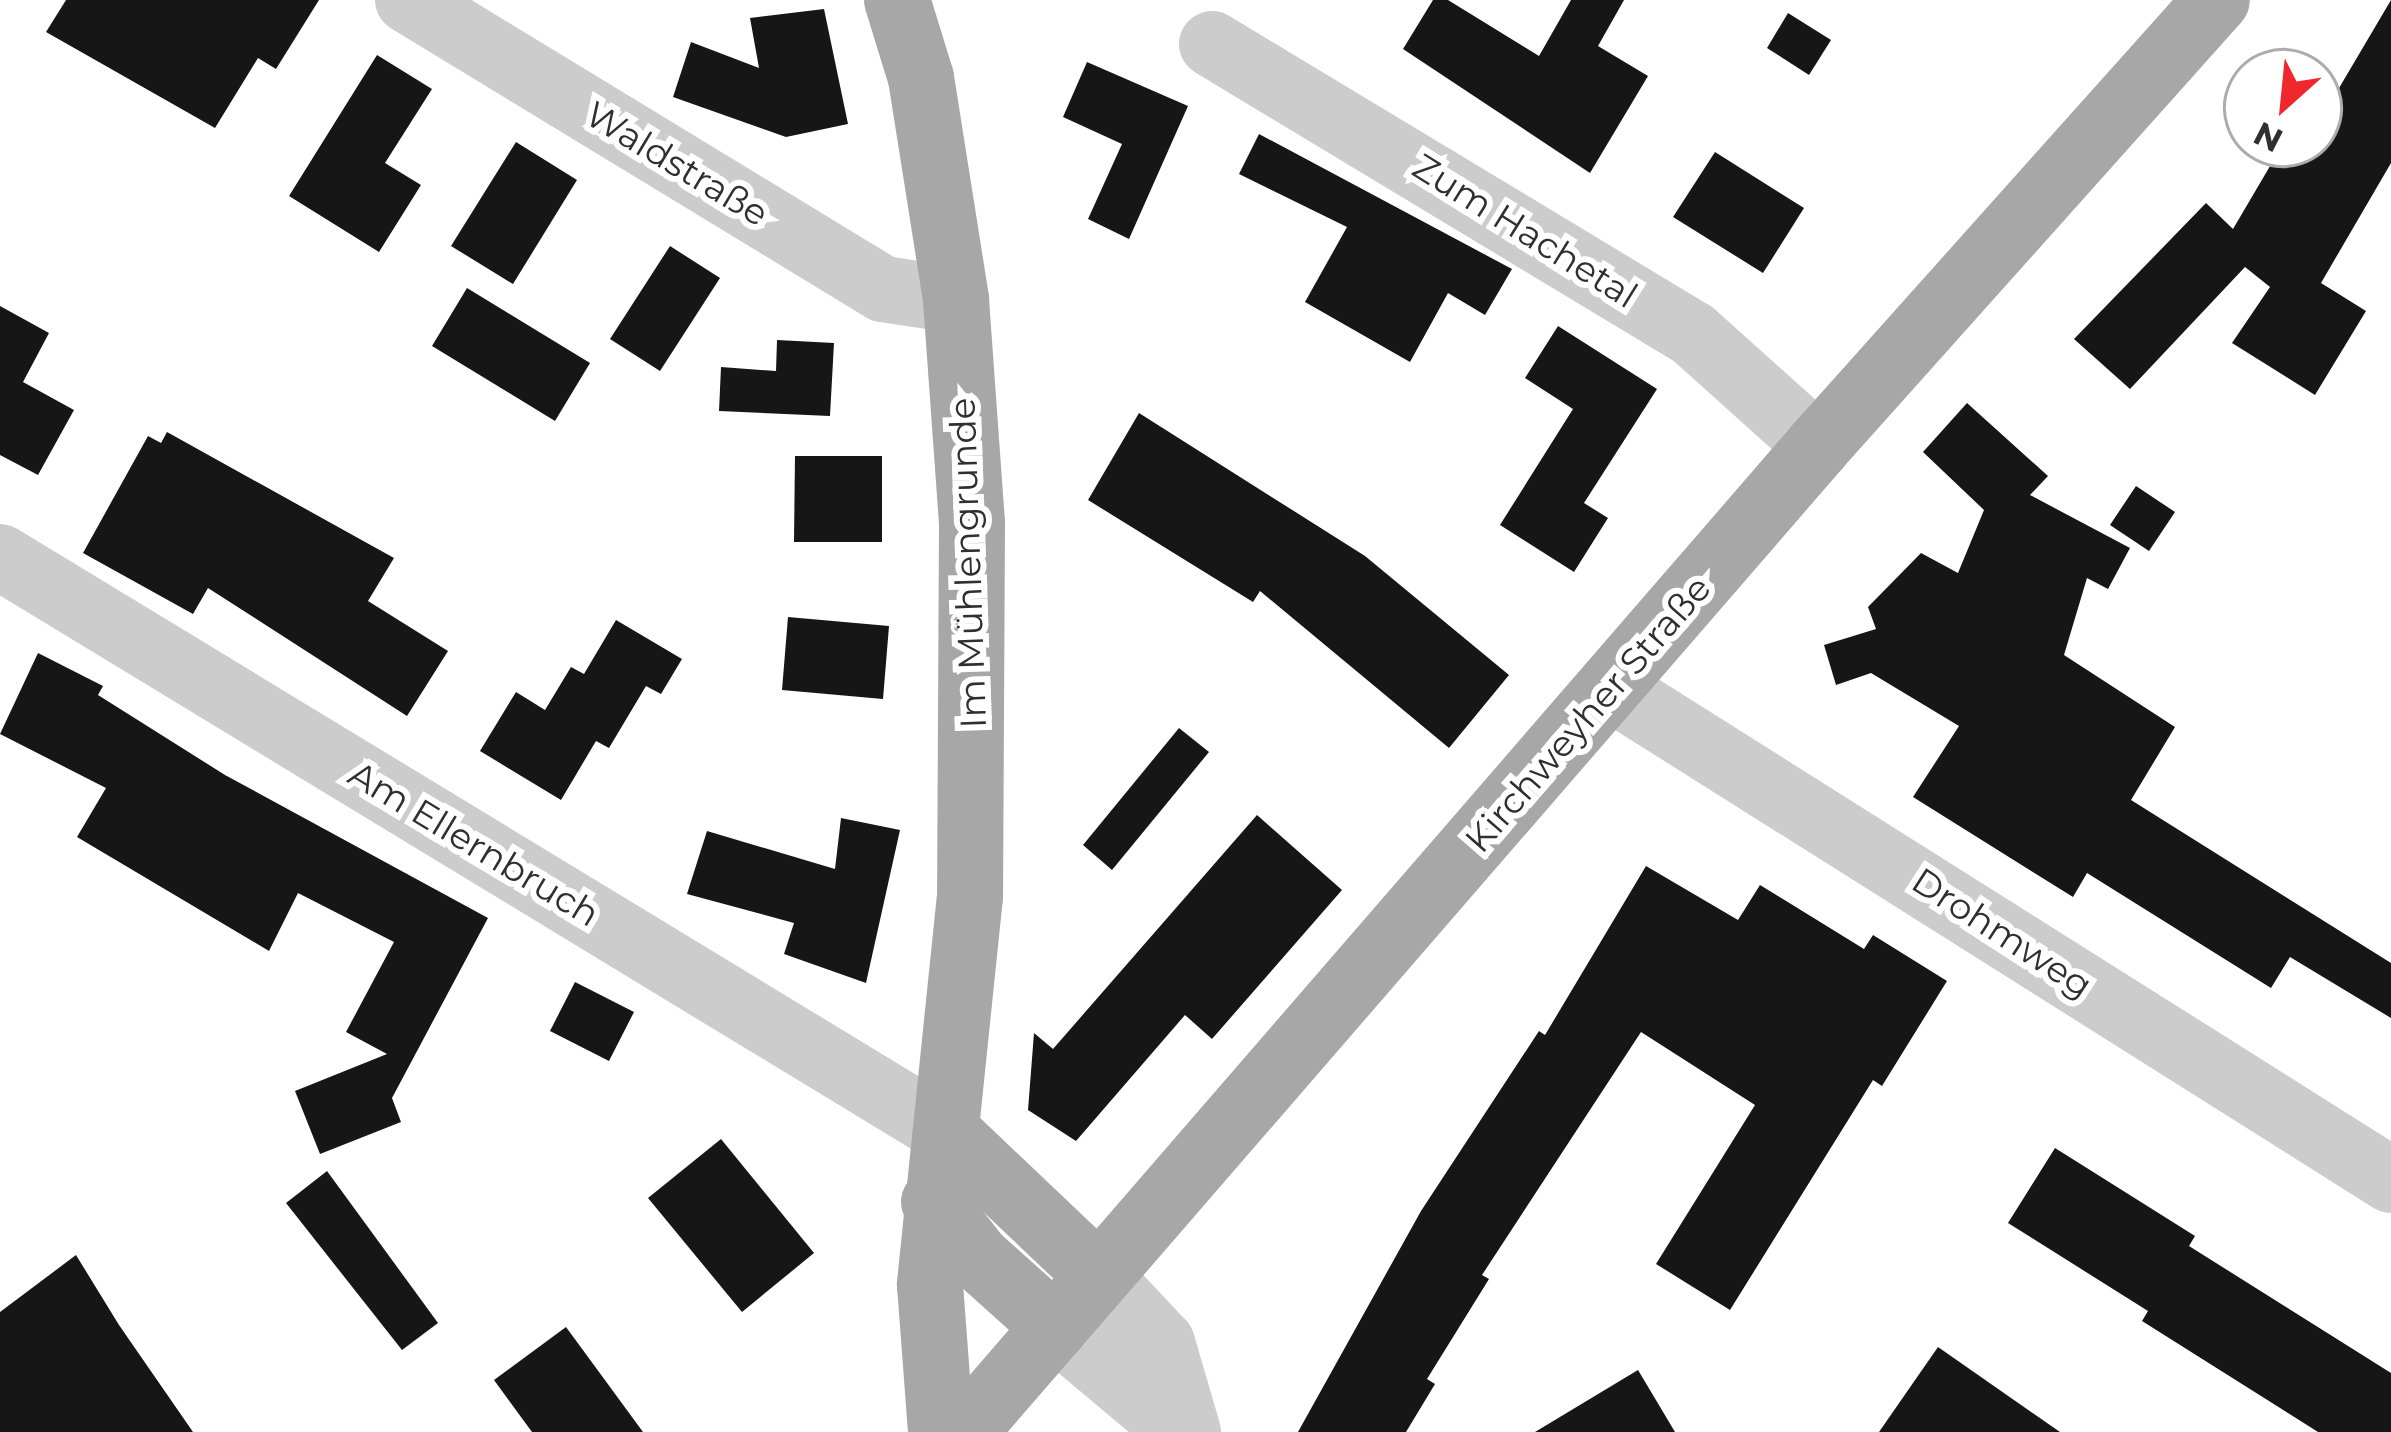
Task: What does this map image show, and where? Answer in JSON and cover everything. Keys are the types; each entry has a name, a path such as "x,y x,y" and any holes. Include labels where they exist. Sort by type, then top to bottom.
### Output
{"main road":[{"name":"Im Mühlengrunde","path":"897,0 921,78 956,300 972,523 974,770 947,1132 934,1202 930,1285 941,1432"},
{"name":"Kirchweyher Straße","path":"964,1432 1818,446 2217,0"},
{"path":"947,1132 1099,1276"},
{"path":"934,1202 976,1257 1054,1327"}],"street":[{"name":"Waldstraße","path":"408,0 883,289 956,300"},
{"name":"Zum Hachetal","path":"1212,44 1693,334 1818,446"},
{"name":"Am Ellernbruch","path":"0,556 947,1132"},
{"name":"Drohmweg","path":"1612,689 2391,1180"},
{"path":"1099,1276 1162,1342 1184,1432"},
{"path":"1054,1327 1184,1432"}],"building":[{"path":"66,0 319,0 276,69 258,58 215,128 46,32"},
{"path":"1433,0 1448,0 1539,56 1571,0 1624,0 1598,46 1648,76 1590,173 1403,49"},
{"path":"2391,0 2391,163 2321,283 2366,311 2315,395 2232,343 2270,287 2245,267 2130,389 2074,339 2206,203 2233,229 2269,168 2343,168 2343,81"},
{"path":"824,9 848,124 786,137 673,97 691,42 759,68 750,18"},
{"path":"1788,13 1831,40 1809,75 1767,48"},
{"path":"377,55 432,89 385,163 421,185 379,252 289,196"},
{"path":"1087,62 1188,106 1129,239 1088,219 1122,144 1063,117"},
{"path":"1259,134 1512,269 1485,315 1448,293 1410,362 1305,302 1347,227 1239,174"},
{"path":"516,142 577,180 513,284 451,246"},
{"path":"1715,152 1804,208 1763,273 1673,217"},
{"path":"670,246 720,278 660,371 610,339"},
{"path":"467,288 590,363 555,421 432,346"},
{"path":"0,306 49,333 23,382 74,410 38,475 0,455"},
{"path":"1558,326 1657,389 1584,503 1608,518 1574,572 1500,525 1573,409 1525,378"},
{"path":"777,340 834,343 830,416 719,411 721,367 776,371"},
{"path":"1967,403 2048,476 2030,495 2130,548 2108,589 2087,578 2064,655 2175,727 2131,800 2391,963 2391,1018 2290,957 2271,988 2087,873 2073,897 1913,797 1959,726 1871,673 1836,685 1824,645 1876,629 1868,607 1921,553 1958,573 1984,510 1923,452"},
{"path":"1139,413 1365,556 1509,675 1449,748 1260,591 1253,602 1088,500"},
{"path":"167,432 394,558 368,601 448,651 407,716 208,588 193,614 83,553 148,436 161,443"},
{"path":"795,456 882,456 882,542 794,542"},
{"path":"2136,486 2175,512 2149,551 2110,525"},
{"path":"788,617 889,626 883,699 782,690"},
{"path":"616,620 682,659 661,694 646,686 609,748 596,741 561,800 480,751 516,692 545,710 571,667 584,674"},
{"path":"38,653 103,686 98,695 225,775 488,918 392,1098 401,1122 320,1154 295,1091 387,1054 346,1032 394,942 298,893 269,951 77,837 106,788 0,734"},
{"path":"1179,728 1209,752 1112,870 1083,845"},
{"path":"1257,815 1342,890 1212,1039 1185,1015 1076,1141 1028,1110 1034,1033 1053,1049"},
{"path":"841,818 900,830 866,983 784,954 794,923 687,894 707,831 835,869"},
{"path":"1646,866 1738,920 1760,885 1864,949 1873,935 1947,981 1882,1086 1873,1080 1730,1310 1656,1264 1755,1105 1641,1032 1482,1275 1489,1279 1427,1379 1435,1384 1406,1432 1298,1432 1421,1211 1539,1031 1545,1035"},
{"path":"575,982 634,1012 609,1061 550,1031"},
{"path":"721,1139 814,1253 742,1312 648,1198"},
{"path":"2055,1148 2195,1236 2189,1246 2391,1373 2391,1432 2318,1432 2142,1321 2148,1311 2008,1223"},
{"path":"327,1171 438,1323 402,1350 286,1203"},
{"path":"76,1255 193,1432 0,1432 0,1312"},
{"path":"566,1327 643,1432 532,1432 494,1380"},
{"path":"1938,1347 2060,1432 1879,1432"},
{"path":"1638,1370 1675,1432 1535,1432"}]}
